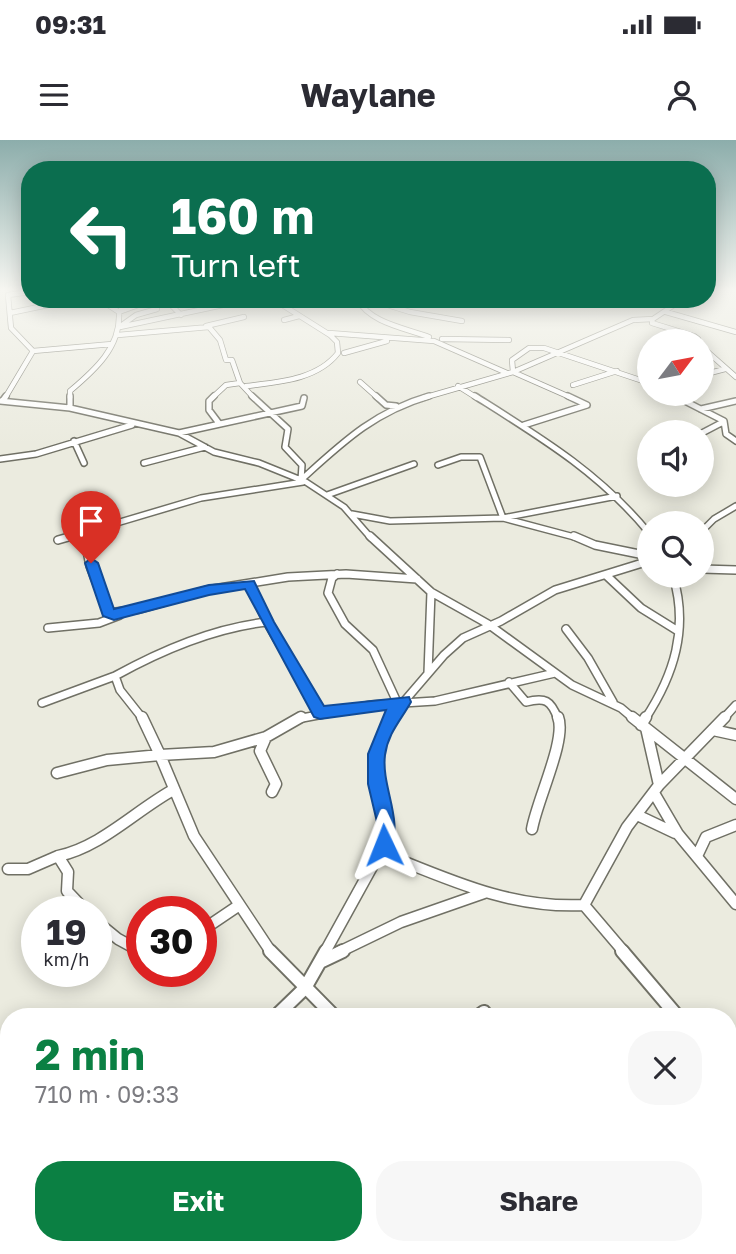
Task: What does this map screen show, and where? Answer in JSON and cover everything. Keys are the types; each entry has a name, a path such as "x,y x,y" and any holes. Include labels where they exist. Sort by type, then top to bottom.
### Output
{"street":[{"path":"22,341 33,351"},
{"path":"70,408 70,391 95,369 114,341"},
{"path":"220,341 226,360 232,360 243,384 267,412 288,429 285,447 302,465 303,481"},
{"path":"218,422 209,410 209,401 226,385 279,383 329,366 338,349 336,341"},
{"path":"344,353 386,341"},
{"path":"434,341 587,405 524,425"},
{"path":"467,341 495,341"},
{"path":"58,540 201,498 303,481 344,441 396,406 510,373 586,341"},
{"path":"2,401 15,387 22,365 33,351 112,344"},
{"path":"510,373 512,360 527,348 537,347 637,378"},
{"path":"714,358 736,377"},
{"path":"714,372 725,369"},
{"path":"573,385 617,371"},
{"path":"360,382 386,405 396,406"},
{"path":"458,386 579,461 617,496 637,519"},
{"path":"179,433 218,422 302,406 304,398"},
{"path":"2,401 70,408 179,433 205,447 282,471 303,481 352,514 374,541 410,570 431,592 488,624 572,685 613,702 736,799"},
{"path":"701,409 736,401"},
{"path":"695,406 723,422 726,434 736,440"},
{"path":"714,427 723,422"},
{"path":"0,459 36,454 135,424"},
{"path":"74,441 84,463"},
{"path":"144,463 205,447"},
{"path":"438,465 461,457 480,457 503,518"},
{"path":"327,495 414,464"},
{"path":"352,514 390,521 503,518 617,496"},
{"path":"714,519 736,506"},
{"path":"503,518 564,532 596,545 637,556"},
{"path":"83,533 90,566 108,613 123,614"},
{"path":"284,1008 305,988 321,961 387,834 376,784 377,754 389,718 400,702 463,638 488,624 501,621 555,590 607,576 637,564"},
{"path":"714,569 736,570"},
{"path":"48,628 99,623 150,604 249,584 337,574 417,579"},
{"path":"337,574 332,578 328,593 345,624 373,650 400,702"},
{"path":"607,576 641,608 678,631"},
{"path":"249,584 267,622 320,713"},
{"path":"675,588 679,606 678,631 669,679 643,726 657,789 678,834 736,904"},
{"path":"428,673 431,592"},
{"path":"42,703 115,676 177,647 239,626 267,622"},
{"path":"566,629 588,659 613,702"},
{"path":"57,773 82,764 138,755 214,752 266,737 288,721 320,713 400,702 435,701 555,673"},
{"path":"115,676 120,690 142,717 194,836 264,945 326,1008"},
{"path":"509,682 528,702 542,698 549,701 563,736 562,744 546,776 532,829"},
{"path":"584,905 637,815 684,759 736,705"},
{"path":"713,730 736,734"},
{"path":"266,737 260,751 276,784 272,792"},
{"path":"8,869 28,869 58,856 83,851 141,808 173,790"},
{"path":"637,815 678,834"},
{"path":"697,856 702,838 736,825"},
{"path":"380,852 484,893 548,907 584,905"},
{"path":"58,856 68,872 67,891 72,896"},
{"path":"321,961 401,922 484,893"},
{"path":"217,920 238,905"},
{"path":"584,905 670,1008"}],"route":[{"path":"91,563 108,613 114,615 209,590 249,584 267,622 320,713 403,702 395,709 384,728 377,754 376,784 387,834 384,845"}]}
